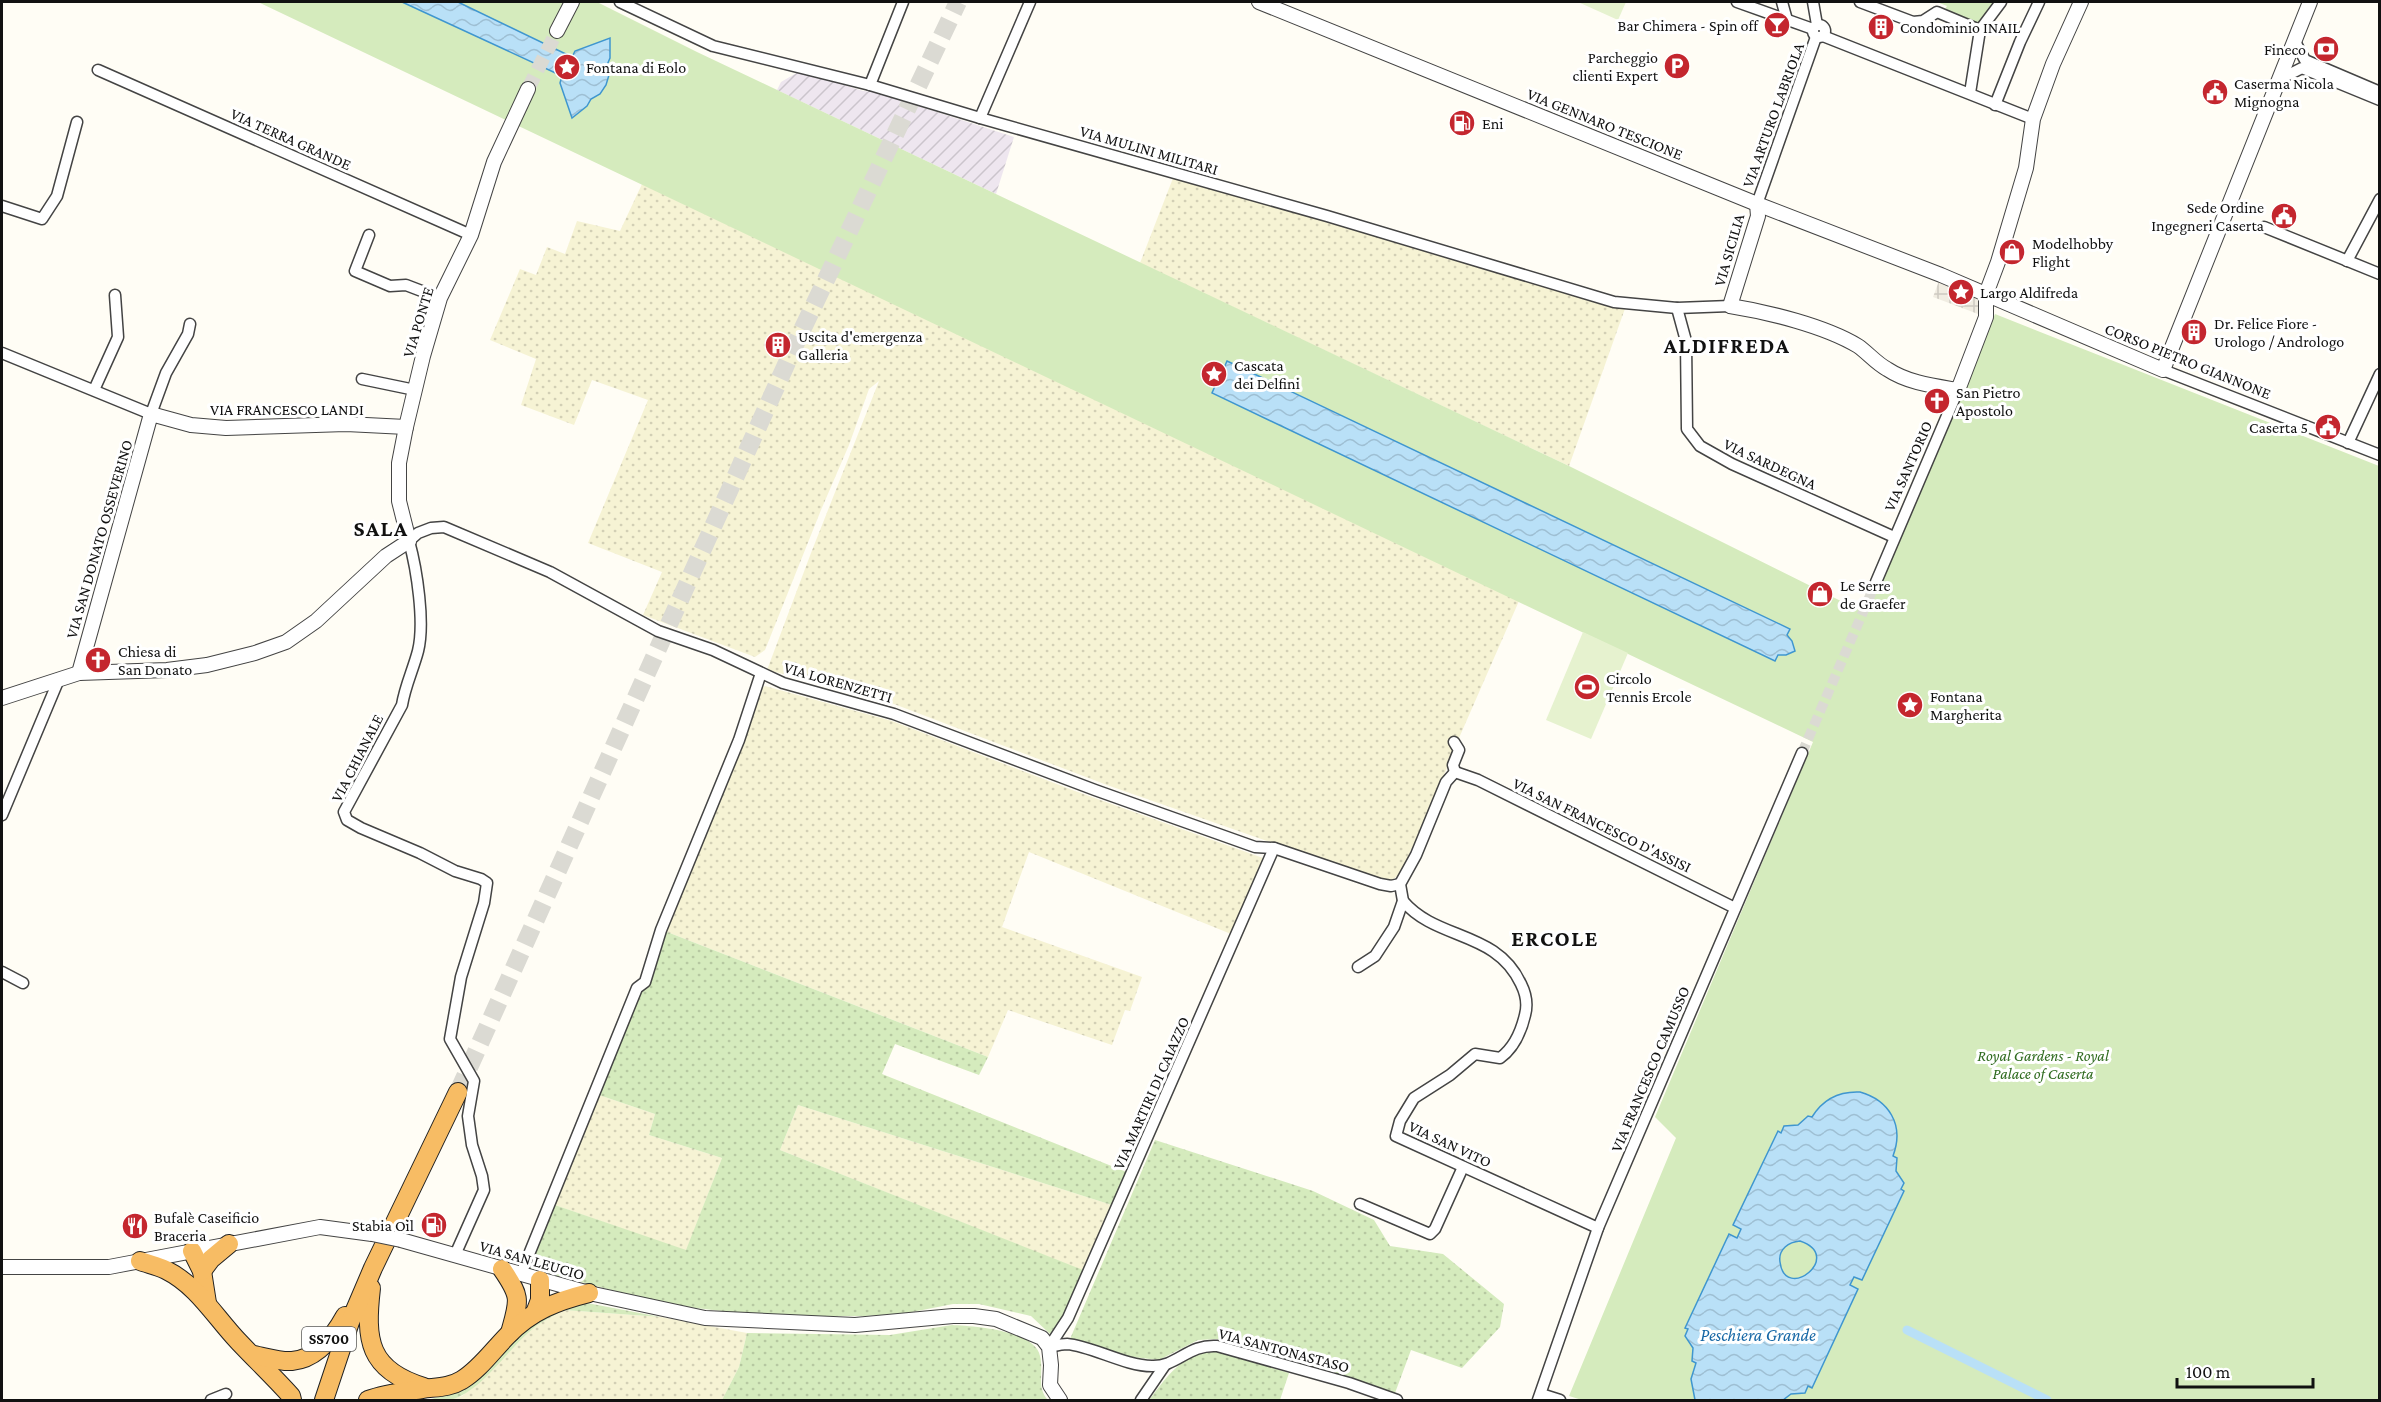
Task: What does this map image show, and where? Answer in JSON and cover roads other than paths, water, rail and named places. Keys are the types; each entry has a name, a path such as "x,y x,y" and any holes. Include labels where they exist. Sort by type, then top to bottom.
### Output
{"highway":[{"name":"SS700","path":"324,1401 350,1323 458,1092"},
{"path":"202,1271 211,1258 229,1244"},
{"path":"192,1251 202,1271 207,1304"},
{"path":"186,1283 185,1267 192,1251"},
{"path":"140,1261 166,1270 186,1283 207,1304 240,1344 254,1355 291,1396 292,1401"},
{"name":"SS700","path":"254,1355 292,1361 310,1356 324,1345 340,1326 374,1268"},
{"name":"SS700","path":"374,1268 368,1330 374,1352 388,1371 404,1381 427,1388"},
{"path":"502,1269 514,1286 519,1301"},
{"name":"SS700","path":"510,1333 519,1301 526,1291 540,1280"},
{"path":"535,1314 540,1300 540,1280"},
{"name":"SS700","path":"368,1401 384,1395 427,1388 447,1388 463,1380 510,1333 535,1314 557,1301 589,1293"}],"street":[{"path":"557,31 572,2"},
{"name":"VIA MULINI MILITARI","path":"620,2 713,46 870,85 1327,216 1614,302 1677,308 1730,306"},
{"path":"870,85 903,2"},
{"path":"980,118 1030,2"},
{"name":"VIA GENNARO TESCIONE","path":"1258,2 1986,294"},
{"path":"1737,2 2032,119"},
{"path":"1782,2 1787,20"},
{"path":"1813,2 1817,32"},
{"path":"1860,2 1913,22 1923,21 1937,12 1980,30"},
{"path":"1970,93 1980,30 2001,2"},
{"path":"1995,105 2039,2"},
{"name":"VIA SANTORIO","path":"1876,582 1958,390 1986,317 1986,294 2026,168 2032,119 2053,64 2081,2"},
{"path":"2163,370 2310,2"},
{"name":"VIA ARTURO LABRIOLA","path":"1757,204 1817,32"},
{"path":"2294,40 2305,60 2379,92"},
{"path":"2278,80 2302,68 2379,100"},
{"name":"VIA TERRA GRANDE","path":"98,70 471,235"},
{"name":"VIA PONTE","path":"409,541 399,501 399,463 415,390 440,298 471,235 494,162 528,89"},
{"path":"2,206 42,219 57,196 77,122"},
{"path":"2347,261 2379,199"},
{"name":"VIA SICILIA","path":"1730,306 1758,216 1757,204"},
{"path":"2264,227 2379,274"},
{"path":"369,235 355,271 390,286 406,285 440,298"},
{"name":"CORSO PIETRO GIANNONE","path":"1986,294 2163,370 2379,455"},
{"path":"94,390 118,337 116,295"},
{"path":"1730,306 1760,311 1812,326 1857,346 1888,370 1916,382 1958,390"},
{"name":"VIA SARDEGNA","path":"1677,308 1686,340 1687,429 1700,446 1732,464 1894,537"},
{"path":"151,414 166,373 188,334 190,324"},
{"name":"VIA FRANCESCO LANDI","path":"2,353 151,414 191,425 226,428 335,424 406,427"},
{"path":"2348,443 2379,374"},
{"path":"362,379 415,390"},
{"name":"VIA SAN DONATO OSSEVERINO","path":"79,673 151,414"},
{"name":"VIA LORENZETTI","path":"409,541 418,533 431,528 444,527 550,573 658,631 713,650 783,683 894,714 1075,783 1255,847 1274,848 1380,884 1391,886 1400,884"},
{"path":"2,698 79,673 167,670 207,665 255,653 286,642 316,621 386,556 409,541"},
{"name":"VIA CHIANALE","path":"409,541 413,556 421,625 418,650 402,705 344,812 347,820 361,828 420,853 455,871 487,883 484,903 460,977 450,1039 474,1081 468,1116 472,1145 484,1190 455,1255"},
{"path":"521,1274 637,988 645,982 661,930 739,740 761,673"},
{"path":"2,815 59,679"},
{"path":"1358,967 1375,956 1382,948 1402,909 1400,884 1416,855 1446,782 1455,772 1453,765 1459,750 1454,742"},
{"name":"VIA FRANCESCO CAMUSSO","path":"1539,1397 1598,1228 1802,753"},
{"name":"VIA SAN FRANCESCO D'ASSISI","path":"1455,772 1478,780 1735,908"},
{"name":"VIA MARTIRI DI CAIAZZO","path":"1049,1347 1068,1318 1274,848"},
{"name":"VIA SAN VITO","path":"1403,901 1422,917 1480,943 1502,957 1518,977 1525,993 1527,1008 1522,1027 1510,1051 1500,1058 1475,1054 1450,1075 1414,1098 1400,1120 1396,1136 1598,1228"},
{"path":"2,972 23,983"},
{"path":"1360,1204 1430,1234 1435,1229 1463,1167"},
{"name":"VIA SAN LEUCIO","path":"2,1266 110,1267 320,1227 401,1240 589,1293 705,1318 855,1325 974,1316 996,1319 1042,1338 1049,1347"},
{"path":"1060,1401 1050,1385 1049,1347 1067,1344 1104,1356 1151,1367 1165,1365"},
{"name":"VIA SANTONASTASO","path":"1141,1401 1165,1365 1197,1347 1217,1346 1349,1383 1397,1401"},
{"path":"212,1401 226,1394"},
{"path":"1539,1397 1560,1401"}],"water":[{"path":"402,2 458,2 572,57 575,51 610,38 610,58 607,65 609,75 606,85 600,94 591,99 587,106 572,118 560,83 562,76"},
{"path":"1227,361 1790,629 1787,635 1795,651 1786,655 1778,655 1775,661 1212,393 1215,386 1212,381 1214,374 1217,370 1224,368"},
{"name":"Peschiera Grande","path":"1860,1092 1879,1101 1892,1115 1897,1134 1893,1156 1897,1158 1896,1171 1904,1183 1901,1189 1904,1191 1862,1280 1854,1277 1850,1285 1858,1289 1812,1388 1808,1386 1805,1393 1791,1394 1783,1400 1695,1400 1691,1379 1696,1363 1692,1361 1693,1348 1685,1336 1688,1329 1685,1328 1729,1234 1737,1238 1741,1229 1733,1225 1778,1131 1781,1133 1784,1126 1798,1125 1808,1116 1812,1117 1821,1105 1832,1097","holes":["1800,1241 1812,1248 1817,1256 1815,1265 1809,1272 1792,1278 1784,1273 1780,1257 1785,1247"]}],"waterway":[{"path":"1907,1330 2047,1400"}],"tunnel":[{"path":"458,1092 794,347 958,2"},
{"path":"528,89 557,31"},
{"path":"1802,753 1876,582"}],"place":[{"name":"Bar Chimera - Spin off","path":"1777,25"},
{"name":"Condominio INAIL","path":"1881,27"},
{"name":"Fineco","path":"2326,49"},
{"name":"Parcheggio clienti Expert","path":"1677,66"},
{"name":"Fontana di Eolo","path":"567,67"},
{"name":"Caserma Nicola Mignogna","path":"2215,92"},
{"name":"Eni","path":"1462,123"},
{"name":"Sede Ordine Ingegneri Caserta","path":"2284,216"},
{"name":"Modelhobby Flight","path":"2012,252"},
{"name":"Largo Aldifreda","path":"1961,292"},
{"name":"Dr. Felice Fiore - Urologo / Andrologo","path":"2194,332"},
{"name":"Uscita d'emergenza Galleria","path":"778,345"},
{"name":"Cascata dei Delfini","path":"1214,374"},
{"name":"San Pietro Apostolo","path":"1937,401"},
{"name":"Caserta 5","path":"2328,427"},
{"name":"Le Serre de Graefer","path":"1820,594"},
{"name":"Chiesa di San Donato","path":"98,660"},
{"name":"Circolo Tennis Ercole","path":"1587,687"},
{"name":"Fontana Margherita","path":"1910,705"},
{"name":"Stabia Oil","path":"434,1225"},
{"name":"Bufalè Caseificio Braceria","path":"135,1226"}],"district":[{"name":"ALDIFREDA","path":"1727,345"},
{"name":"SALA","path":"381,528"},
{"name":"ERCOLE","path":"1555,938"}],"park label":[{"name":"Royal Gardens - Royal Palace of Caserta","path":"2043,1064"}]}
